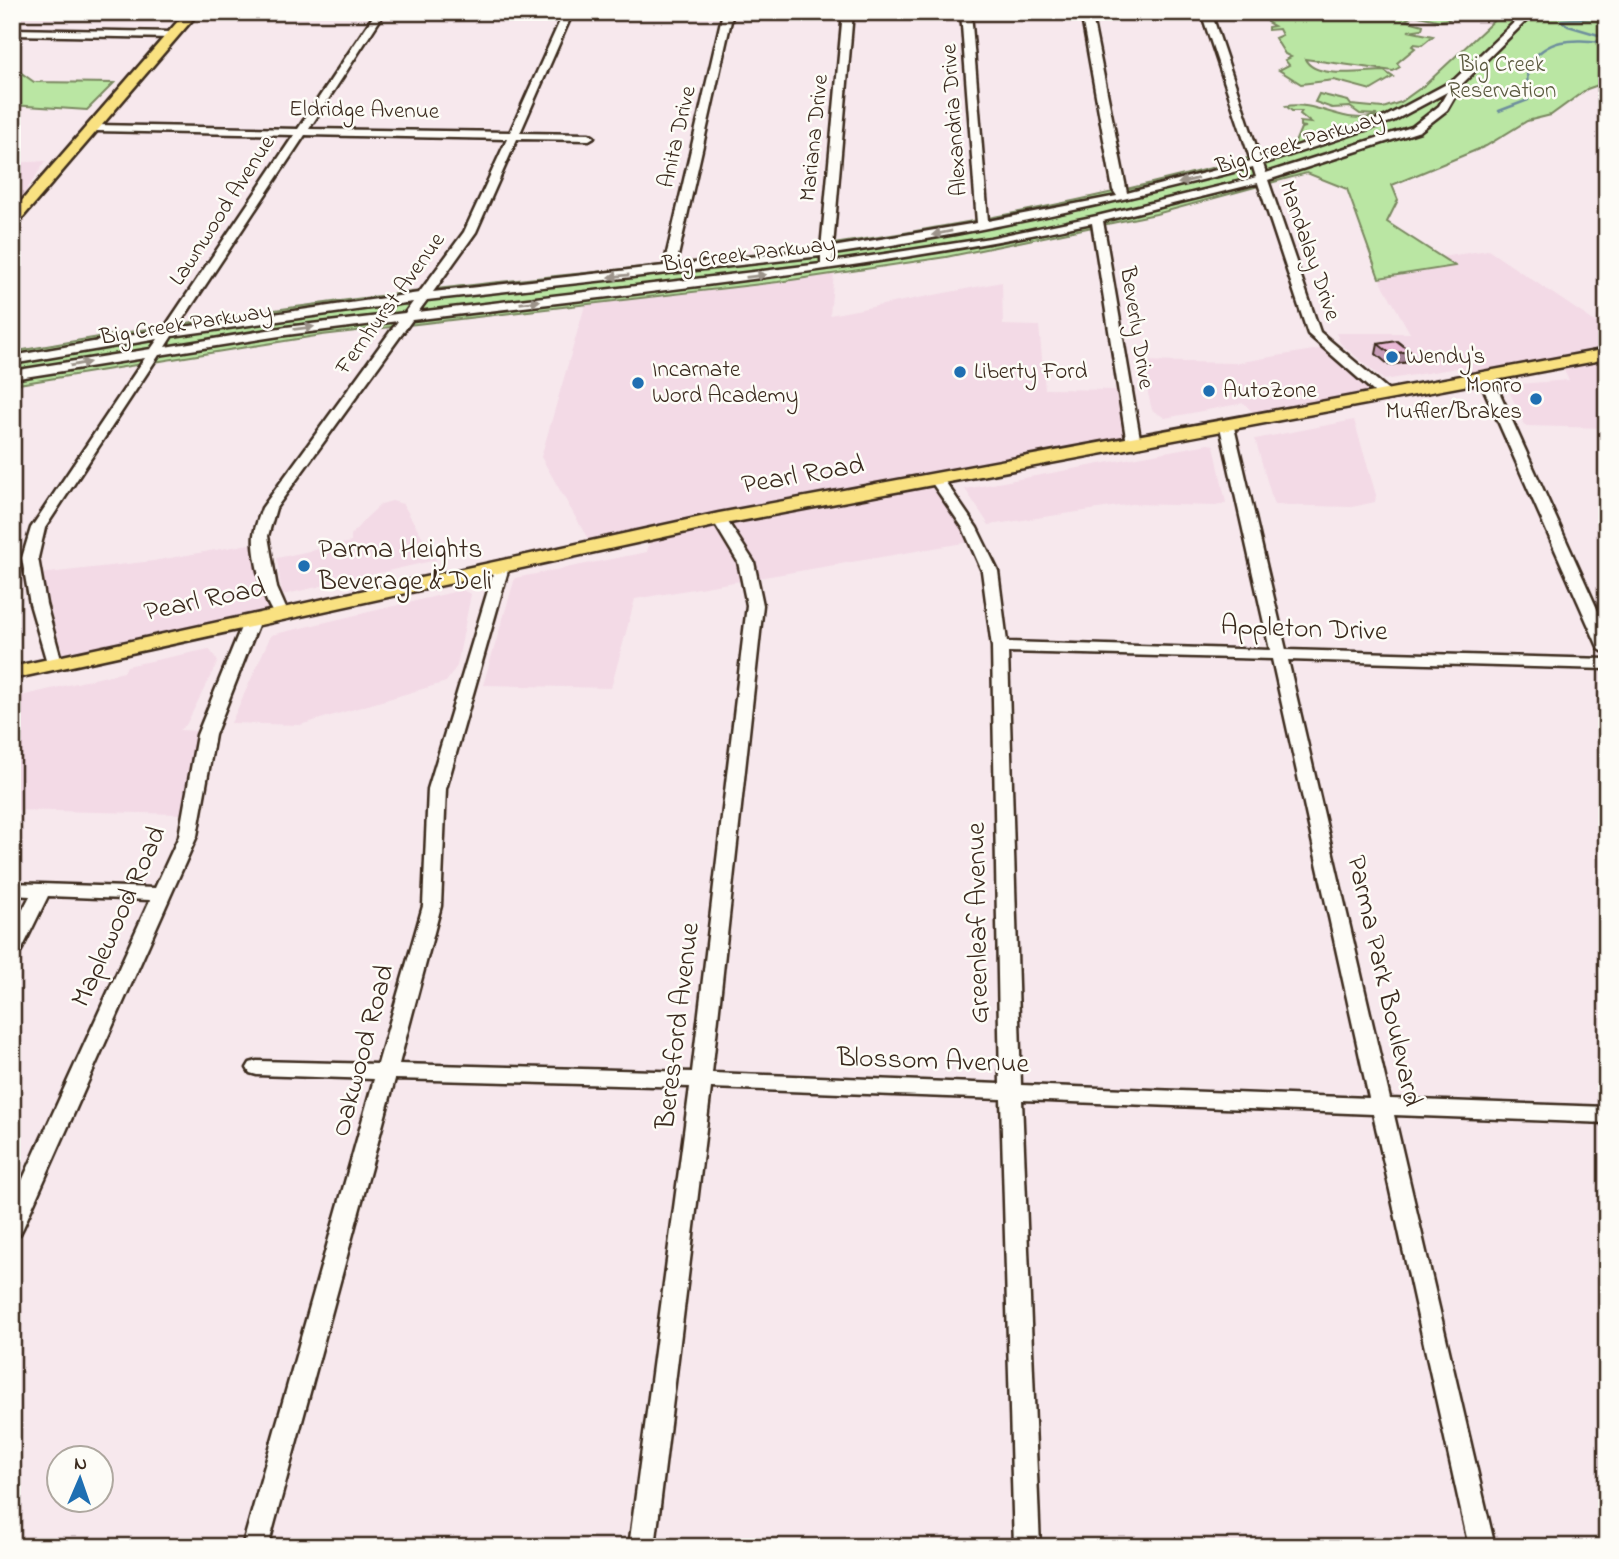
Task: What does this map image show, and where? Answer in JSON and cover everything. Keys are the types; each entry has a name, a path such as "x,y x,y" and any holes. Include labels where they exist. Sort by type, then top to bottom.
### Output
{"main road":[{"path":"12,222 96,128 193,12"},
{"name":"Pearl Road","path":"12,673 719,519 1227,427 1607,354"}],"street":[{"name":"Lawnwood Avenue","path":"54,663 38,604 30,558 38,528 381,12"},
{"name":"Fernhurst Avenue","path":"280,613 268,588 261,536 270,508 470,232 569,12"},
{"name":"Anita Drive","path":"669,270 728,12"},
{"name":"Mariana Drive","path":"826,267 825,252 848,12"},
{"name":"Alexandria Drive","path":"966,12 983,225"},
{"path":"1086,12 1119,190 1124,197"},
{"name":"Mandalay Drive","path":"1206,12 1314,334 1387,396"},
{"name":"Big Creek Parkway","path":"12,360 168,333 420,298 825,252 1124,197 1256,163 1327,141 1420,104 1458,82 1531,12"},
{"path":"12,32 172,35"},
{"name":"Big Creek Parkway","path":"12,375 156,351 408,316 826,267 990,241 1097,219 1261,178 1416,129 1443,108 1458,82"},
{"path":"1420,104 1443,108"},
{"name":"Eldridge Avenue","path":"96,128 589,137"},
{"name":"Beverly Drive","path":"1097,219 1134,444"},
{"path":"1485,376 1607,649"},
{"name":"Parma Park Boulevard","path":"1227,427 1482,1547"},
{"name":"Greenleaf Avenue","path":"937,480 970,528 990,571 1000,647 1011,1093 1027,1547"},
{"name":"Beresford Avenue","path":"642,1547 701,1080 755,605 746,562 719,519"},
{"name":"Oakwood Road","path":"255,1547 432,906 437,789 500,567"},
{"name":"Maplewood Road","path":"12,1228 188,836 206,735 252,620"},
{"name":"Appleton Drive","path":"1000,647 1607,664"},
{"path":"12,890 162,894"},
{"path":"12,949 42,890"},
{"name":"Blossom Avenue","path":"257,1068 701,1080 1607,1115"}],"shaded area":[{"path":"46,161 21,198 12,199 12,163"},
{"path":"1488,250 1607,330 1607,428 1525,426 1510,393 1525,390 1519,384 1569,380 1558,360 1468,376 1457,368 1384,380 1340,343 1336,333 1410,333 1379,278 1453,266 1441,257"},
{"path":"834,273 830,315 1002,282 1003,325 1039,326 1045,389 1119,390 1126,441 589,541 541,457 586,302"},
{"path":"1325,348 1377,392 1254,414 1244,403 1165,418 1152,410 1140,361 1236,363"},
{"path":"1354,420 1376,495 1375,502 1352,507 1274,505 1255,439"},
{"path":"1214,445 1226,503 1216,506 1132,504 989,525 965,489"},
{"path":"932,485 958,520 969,542 635,599 611,688 483,685 515,578 647,552 650,538"},
{"path":"392,501 403,504 436,560 282,595 277,558 351,542 351,535 366,518 381,504"},
{"path":"255,543 260,586 270,611 63,655 40,574 153,561"},
{"path":"462,590 471,594 457,666 446,682 300,725 231,723 271,635"},
{"path":"209,649 218,661 186,725 179,730 198,731 182,814 12,810 12,698 124,672 127,666"}],"green space":[{"path":"1270,12 1429,12 1439,13 1449,19 1441,21 1410,14 1413,16 1405,20 1423,25 1422,29 1408,31 1433,36 1422,45 1414,44 1412,46 1415,48 1397,63 1400,67 1393,71 1305,59 1310,66 1319,70 1353,73 1384,71 1393,77 1371,90 1334,80 1301,84 1279,70 1289,65 1285,60 1291,57 1285,54 1275,38 1282,35 1279,29 1268,30 1268,27 1274,26 1267,22"},
{"name":"Big Creek Reservation","path":"1503,12 1607,12 1607,82 1587,89 1551,115 1527,121 1486,146 1392,185 1398,200 1387,222 1455,266 1379,278 1347,189 1307,173 1156,214 946,257 778,282 322,335 12,385 12,352 336,302 842,243 1037,209 1166,180 1294,145 1301,128 1306,127 1300,126 1300,122 1311,123 1300,114 1302,111 1292,111 1286,106 1309,107 1355,118 1377,115 1360,114 1350,107 1332,108 1315,102 1319,94 1348,101 1351,105 1383,108 1401,102 1426,84"},
{"path":"12,72 20,72 34,82 114,83 87,110 12,105"}],"building":[{"path":"1397,341 1410,351 1391,354 1378,344"}],"waterway":[{"path":"1499,111 1528,100 1527,66 1543,50 1561,42 1604,42 1602,36 1568,26 1561,20 1607,17"}],"place":[{"name":"Wendy's","path":"1392,357"},
{"name":"Liberty Ford","path":"960,372"},
{"name":"Incarnate Word Academy","path":"638,383"},
{"name":"AutoZone","path":"1209,391"},
{"name":"Monro Muffler/Brakes","path":"1536,399"},
{"name":"Parma Heights Beverage & Deli","path":"304,566"}]}
